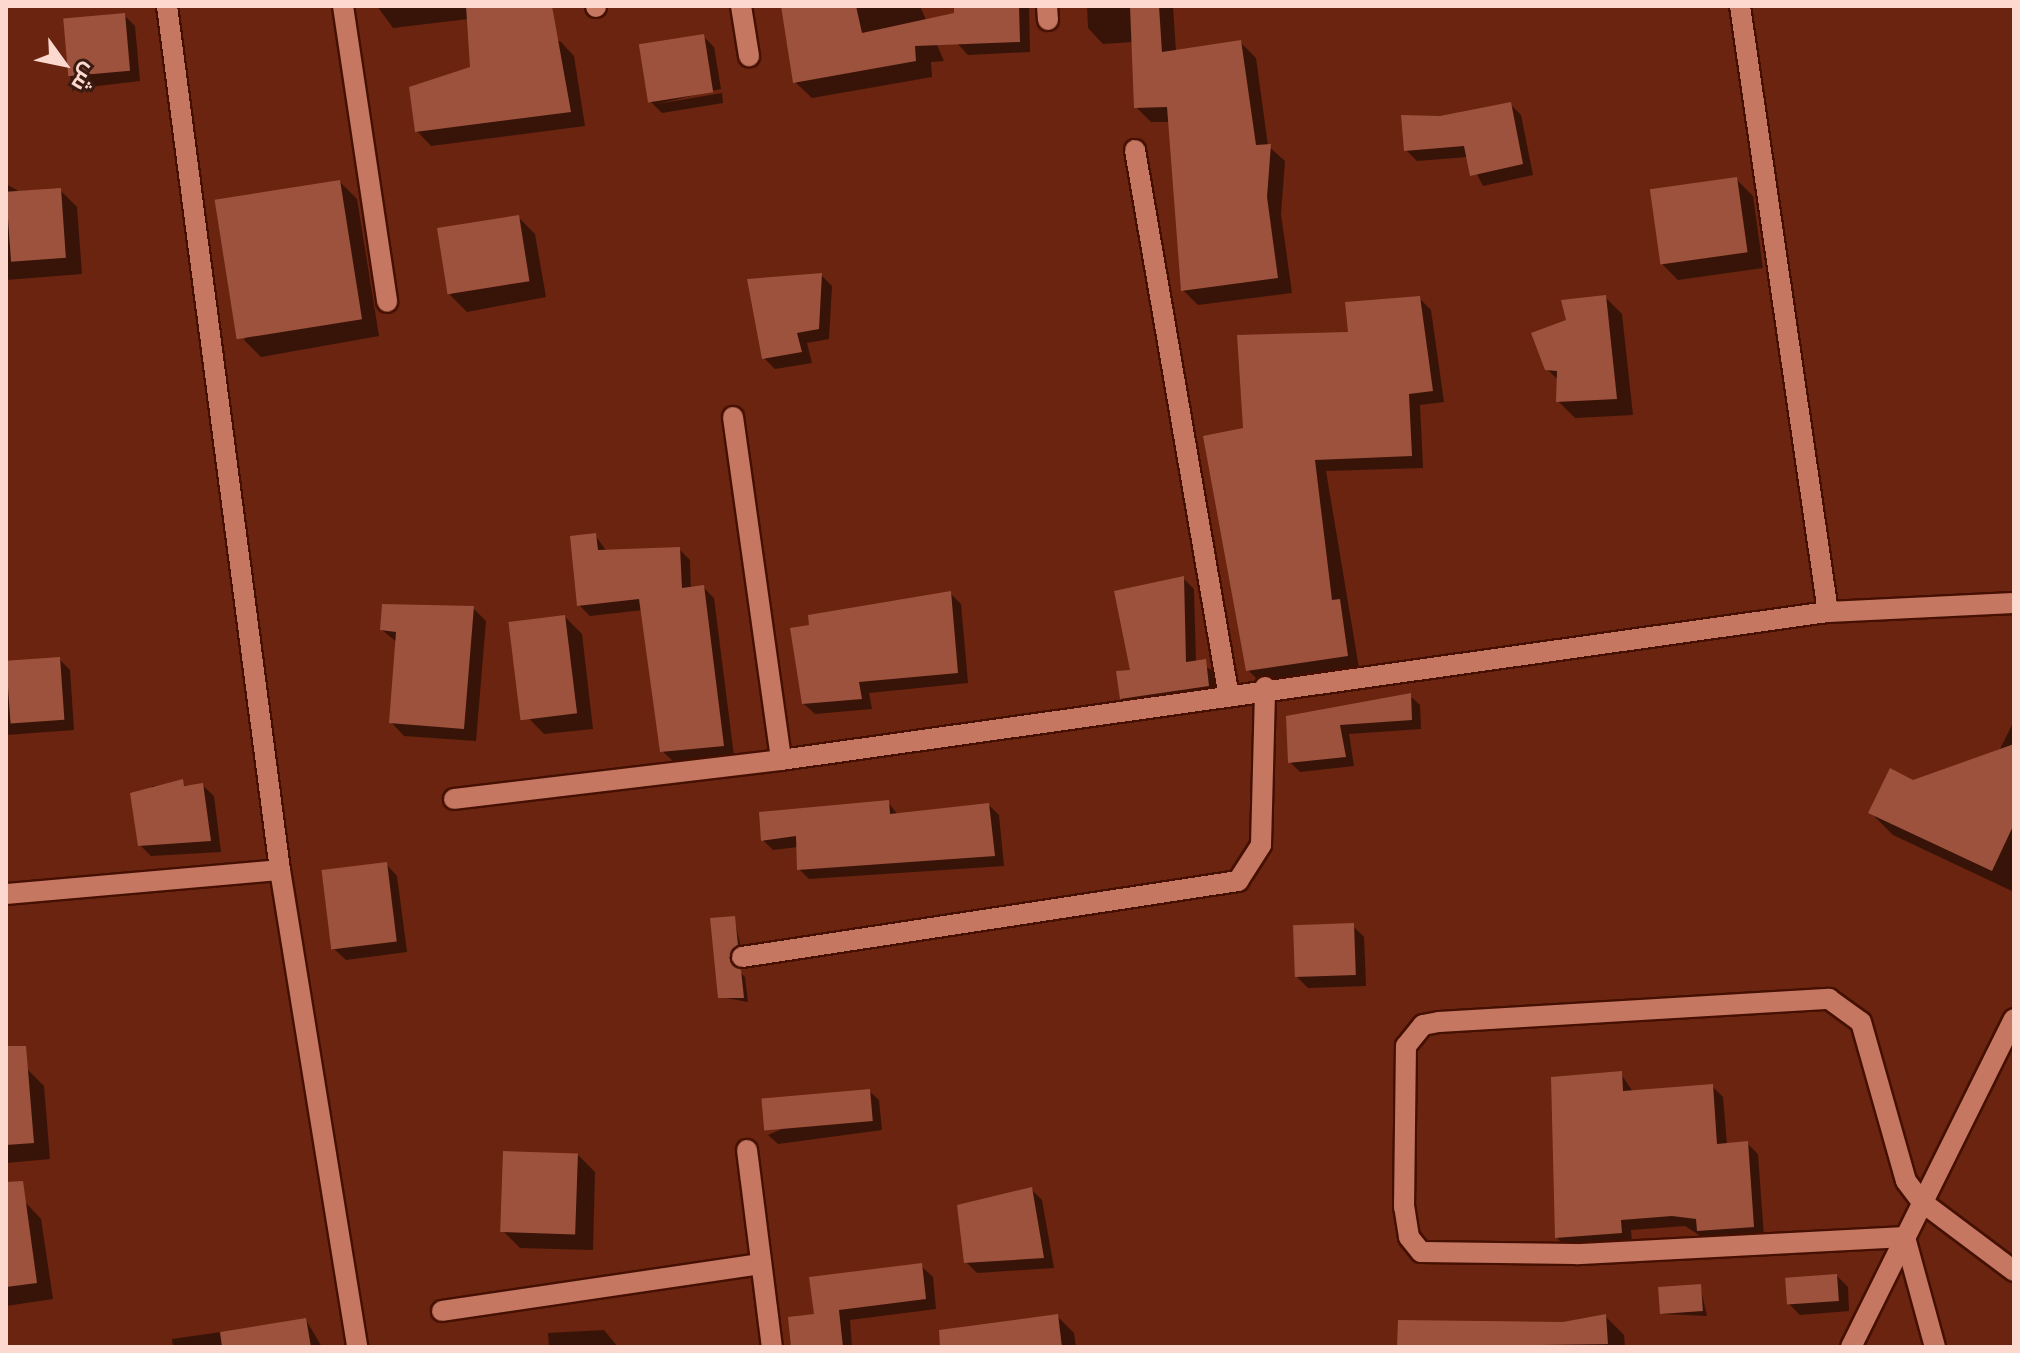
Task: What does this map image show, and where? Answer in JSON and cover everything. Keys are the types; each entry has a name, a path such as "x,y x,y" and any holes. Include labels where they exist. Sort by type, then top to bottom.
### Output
{"street":[{"path":"167,6 280,870 357,1347"},
{"path":"343,6 387,302"},
{"path":"741,6 749,56"},
{"path":"1740,6 1828,612"},
{"path":"1135,150 1228,692"},
{"path":"733,417 781,760"},
{"path":"454,799 781,760 1228,692 1828,612 2014,603"},
{"path":"742,957 1238,881 1261,845 1265,687"},
{"path":"6,894 280,870"},
{"path":"1905,1237 1576,1254 1421,1252 1409,1237 1404,1207 1406,1046 1423,1025 1439,1022 1829,999 1861,1022 1893,1148 1922,1202 2014,1271"},
{"path":"1851,1347 2014,1019"},
{"path":"747,1150 772,1347"},
{"path":"1905,1237 1935,1347"},
{"path":"442,1311 761,1264"}],"building":[{"path":"466,6 552,6 571,112 415,132 409,87 470,67"},
{"path":"781,6 856,6 862,33 954,13 954,6 1019,6 1020,42 915,46 916,61 793,83"},
{"path":"1130,6 1159,6 1162,52 1241,40 1256,145 1271,144 1267,197 1278,278 1181,291 1167,107 1134,108"},
{"path":"125,13 130,71 68,76 63,18"},
{"path":"704,34 713,92 648,103 639,44"},
{"path":"1511,102 1523,164 1470,176 1464,146 1404,151 1401,115 1440,116"},
{"path":"1737,177 1748,252 1660,265 1650,189"},
{"path":"340,180 362,319 237,339 215,200"},
{"path":"61,188 66,258 11,262 6,192"},
{"path":"519,215 529,281 448,294 437,228"},
{"path":"822,273 819,329 797,333 802,352 762,359 747,279"},
{"path":"1606,295 1617,399 1556,402 1557,371 1545,370 1531,333 1566,320 1561,300"},
{"path":"1420,296 1433,391 1409,394 1412,456 1315,460 1332,600 1340,599 1348,656 1246,671 1203,436 1243,428 1237,335 1348,332 1345,302"},
{"path":"596,533 598,550 680,547 682,588 704,585 724,746 660,752 639,599 577,606 570,536"},
{"path":"1184,576 1186,662 1206,659 1209,686 1120,699 1116,671 1130,670 1114,591"},
{"path":"951,591 958,673 859,682 862,699 802,704 790,628 809,625 808,615"},
{"path":"382,604 474,606 464,729 389,723 396,632 380,630"},
{"path":"565,615 577,713 520,720 508,622"},
{"path":"60,657 64,720 11,724 6,661"},
{"path":"1411,693 1412,720 1340,725 1346,757 1288,763 1286,716"},
{"path":"2014,744 2014,824 1992,871 1868,813 1890,768 1913,780"},
{"path":"183,779 184,786 203,783 211,841 138,846 130,793"},
{"path":"889,800 890,814 989,803 995,856 797,870 796,836 761,841 759,812"},
{"path":"387,862 397,941 331,949 321,870"},
{"path":"735,916 738,945 729,958 741,970 744,998 718,998 710,918"},
{"path":"1354,923 1356,975 1295,977 1293,925"},
{"path":"6,1046 26,1046 34,1143 6,1145"},
{"path":"1622,1071 1623,1091 1713,1084 1717,1144 1748,1141 1754,1227 1697,1231 1696,1219 1672,1216 1621,1220 1622,1233 1555,1238 1551,1077"},
{"path":"870,1089 873,1121 764,1130 761,1098"},
{"path":"503,1151 578,1154 575,1235 500,1232"},
{"path":"23,1181 37,1283 6,1287 6,1182"},
{"path":"1032,1187 1044,1258 964,1263 957,1205"},
{"path":"922,1263 926,1299 839,1310 843,1347 791,1347 788,1317 814,1314 809,1277"},
{"path":"1837,1274 1839,1301 1787,1305 1785,1278"},
{"path":"1701,1284 1703,1311 1660,1314 1658,1287"},
{"path":"1058,1314 1062,1347 940,1347 939,1330"},
{"path":"1606,1314 1608,1344 1397,1347 1398,1320 1563,1322"},
{"path":"306,1318 311,1347 222,1347 220,1332"}]}
